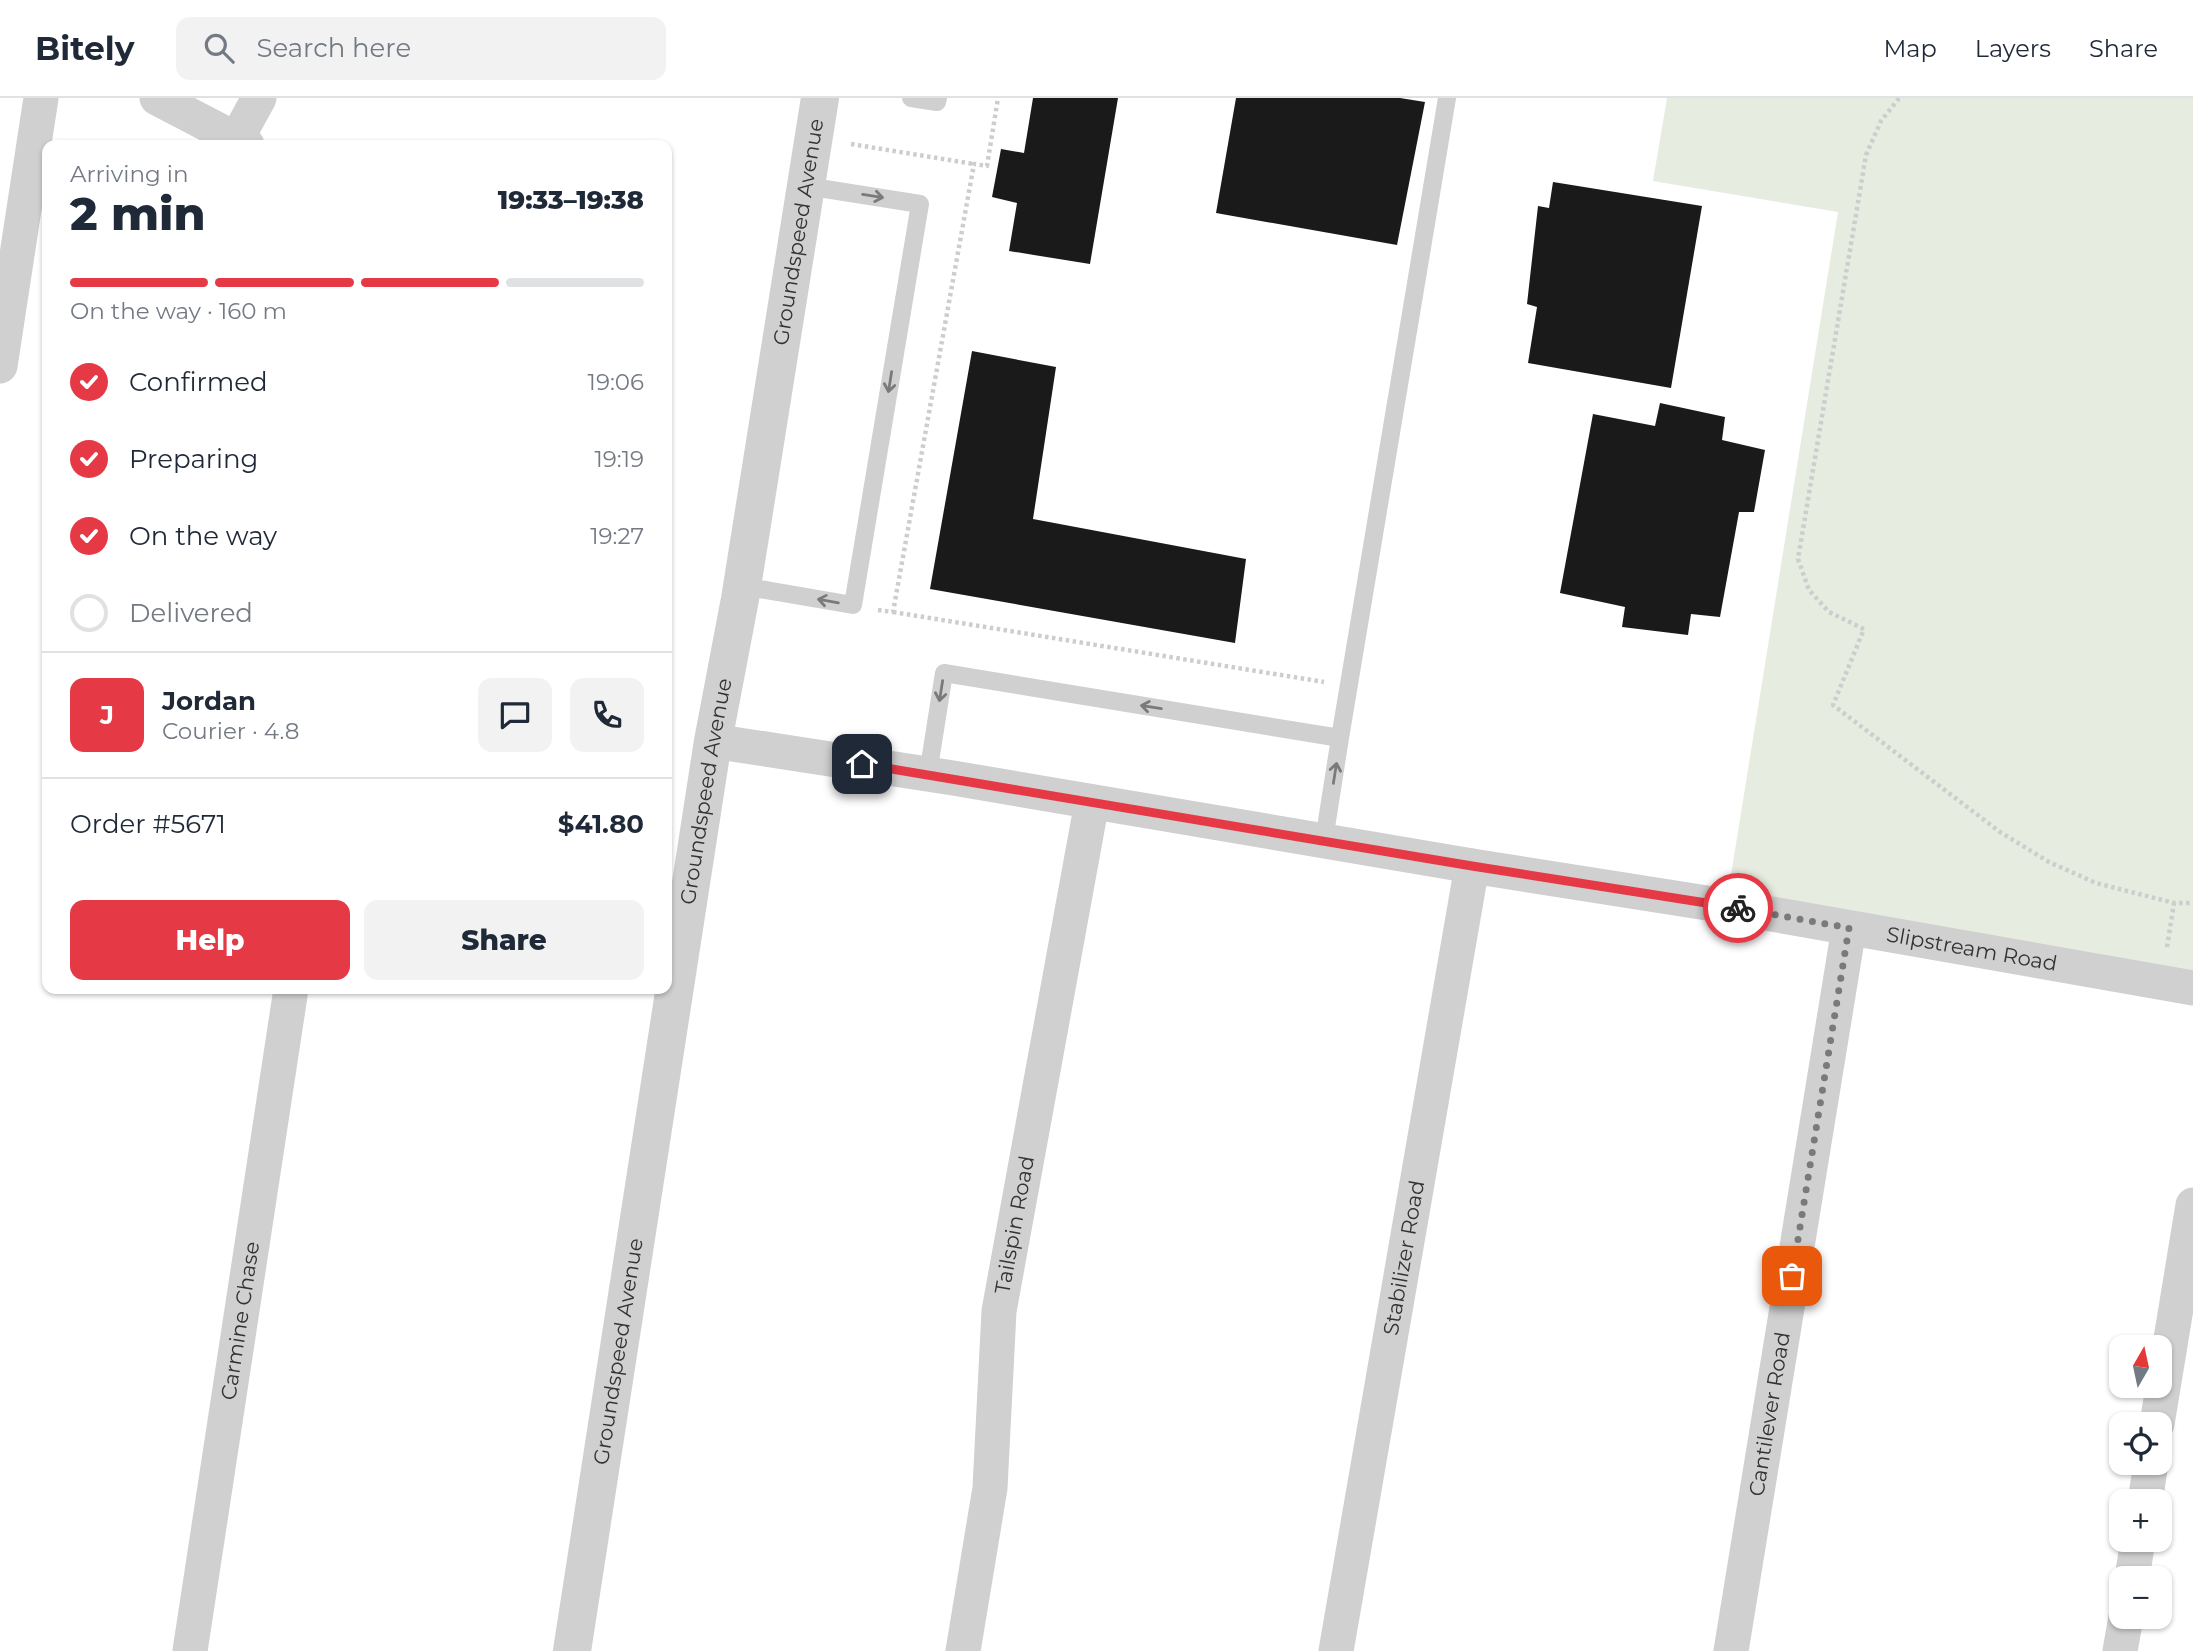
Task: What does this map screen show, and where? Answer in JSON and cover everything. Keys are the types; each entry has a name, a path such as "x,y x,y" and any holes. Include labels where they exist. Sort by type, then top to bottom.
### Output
{"street":[{"path":"0,366 41,98"},
{"path":"158,98 237,140"},
{"path":"242,140 259,98"},
{"name":"Groundspeed Avenue","path":"572,1651 713,741 742,586 820,98"},
{"name":"Slipstream Road","path":"713,741 928,774 2177,985"},
{"name":"Tailspin Road","path":"962,1651 990,1488 999,1311 1092,802"},
{"name":"Stabilizer Road","path":"1336,1651 1472,866"},
{"name":"Cantilever Road","path":"1731,1651 1849,928"},
{"name":"Carmine Chase","path":"190,1651 290,994"},
{"path":"2159,1412 2193,1205"},
{"path":"2120,1651 2124,1629"}],"lane":[{"path":"911,98 937,102 938,98"},
{"path":"1324,840 1447,98"},
{"path":"742,586 853,605 920,204 806,186"},
{"path":"928,774 944,673 1340,738"}],"path":[{"path":"813,138 987,166 998,98"},
{"path":"1899,98 1881,121 1866,155 1798,559 1809,590 1829,612 1864,629 1833,705 2000,832 2049,862 2096,883 2174,903 2193,904"},
{"path":"893,612 974,164"},
{"path":"853,605 1349,687"},
{"path":"2174,903 2177,985"}],"shaded area":[{"path":"1667,98 2193,98 2193,986 1726,906 1838,212 1653,181"}],"building":[{"path":"1033,98 1118,98 1090,264 1009,251 1017,203 992,197 1001,149 1024,153"},
{"path":"1236,98 1400,98 1425,102 1397,245 1216,213"},
{"path":"1553,182 1702,206 1671,388 1528,363 1537,307 1527,304 1538,206 1549,208"},
{"path":"972,351 1056,367 1033,519 1246,559 1235,643 930,589"},
{"path":"1660,403 1725,417 1722,440 1765,450 1754,512 1739,512 1720,617 1691,614 1688,635 1622,627 1625,607 1560,593 1593,414 1655,426"}],"way so far":[{"path":"1738,908 1849,928 1792,1276"}],"route":[{"path":"862,764 1738,908"}]}
